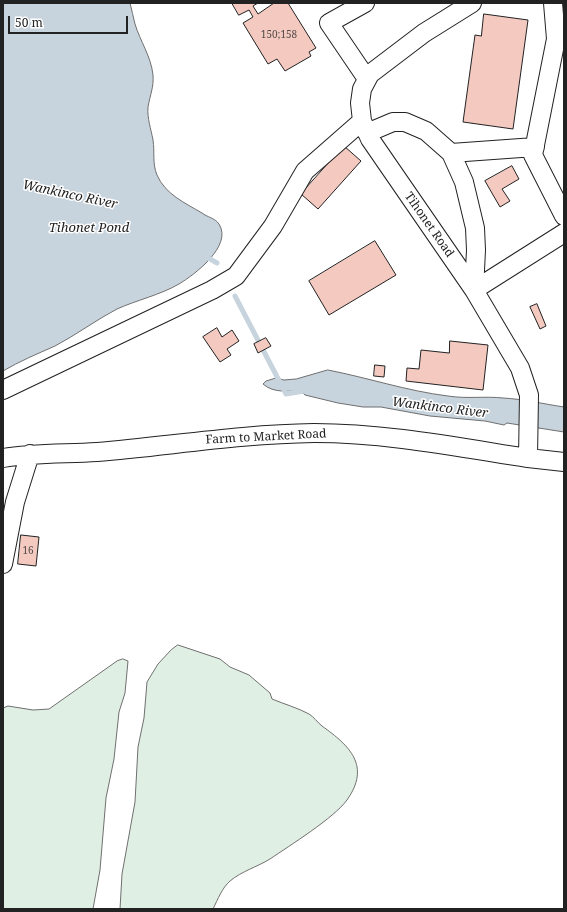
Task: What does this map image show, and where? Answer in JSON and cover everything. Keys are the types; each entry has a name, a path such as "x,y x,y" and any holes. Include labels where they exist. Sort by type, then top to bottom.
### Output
{"street":[{"path":"365,3 329,23 367,79"},
{"name":"Tihonet Road","path":"472,3 424,33 370,74 362,89 360,103 364,127 426,222 474,290 520,368 529,395 528,458"},
{"path":"553,3 556,39 533,155 564,216"},
{"path":"3,390 212,290 236,276 273,226 305,171 364,127 393,122 405,122 426,131 451,153 464,182 475,228 476,250 474,290"},
{"path":"451,153 535,147"},
{"path":"474,290 564,233"},
{"name":"Farm to Market Road","path":"3,458 30,454 96,452 232,437 314,433 356,434 424,442 528,458"},
{"path":"3,564 15,502 30,454"},
{"path":"528,458 564,462"}],"green space":[{"path":"178,645 220,659 230,667 249,675 270,693 272,699 311,715 349,749 357,767 357,777 354,788 341,807 311,831 270,859 239,874 230,881 222,890 213,909 120,909 122,874 135,802 138,747 144,718 147,682 158,664"},
{"path":"123,659 128,661 125,693 119,712 114,759 106,798 100,870 93,909 3,909 3,708 8,706 33,710 49,709 117,661"}],"water":[{"name":"Tihonet Pond","path":"3,3 130,3 137,30 152,68 153,79 148,111 157,175 170,193 182,202 217,222 222,233 221,241 210,259 194,274 179,284 117,309 55,346 3,371"},
{"path":"328,370 433,394 455,397 489,397 526,400 564,407 564,432 507,423 504,425 485,421 430,416 381,407 363,407 305,395 302,392 272,389 263,384 266,381 276,378 284,380 296,379"}],"building":[{"path":"232,3 258,3 253,6 258,14 274,3 288,3 316,48 309,52 311,56 285,71 277,59 268,64 243,23 253,17 249,10 239,15"},
{"path":"484,14 528,20 513,129 463,122 475,35 481,36"},
{"path":"344,146 361,161 318,209 301,194"},
{"path":"512,166 519,179 502,189 510,201 500,207 485,181"},
{"path":"375,241 396,275 329,315 309,281"},
{"path":"537,304 546,326 540,329 530,307"},
{"path":"217,328 222,337 232,330 239,341 227,349 231,355 220,362 203,337"},
{"path":"266,338 271,346 258,353 254,344"},
{"path":"450,341 488,345 483,390 406,381 407,368 419,369 421,350 449,353"},
{"path":"375,365 385,366 384,377 374,376"},
{"path":"21,535 39,537 36,566 18,564"}],"waterway":[{"name":"Wankinco River","path":"205,256 217,263"},
{"name":"Wankinco River","path":"235,296 286,394 304,391"}]}
